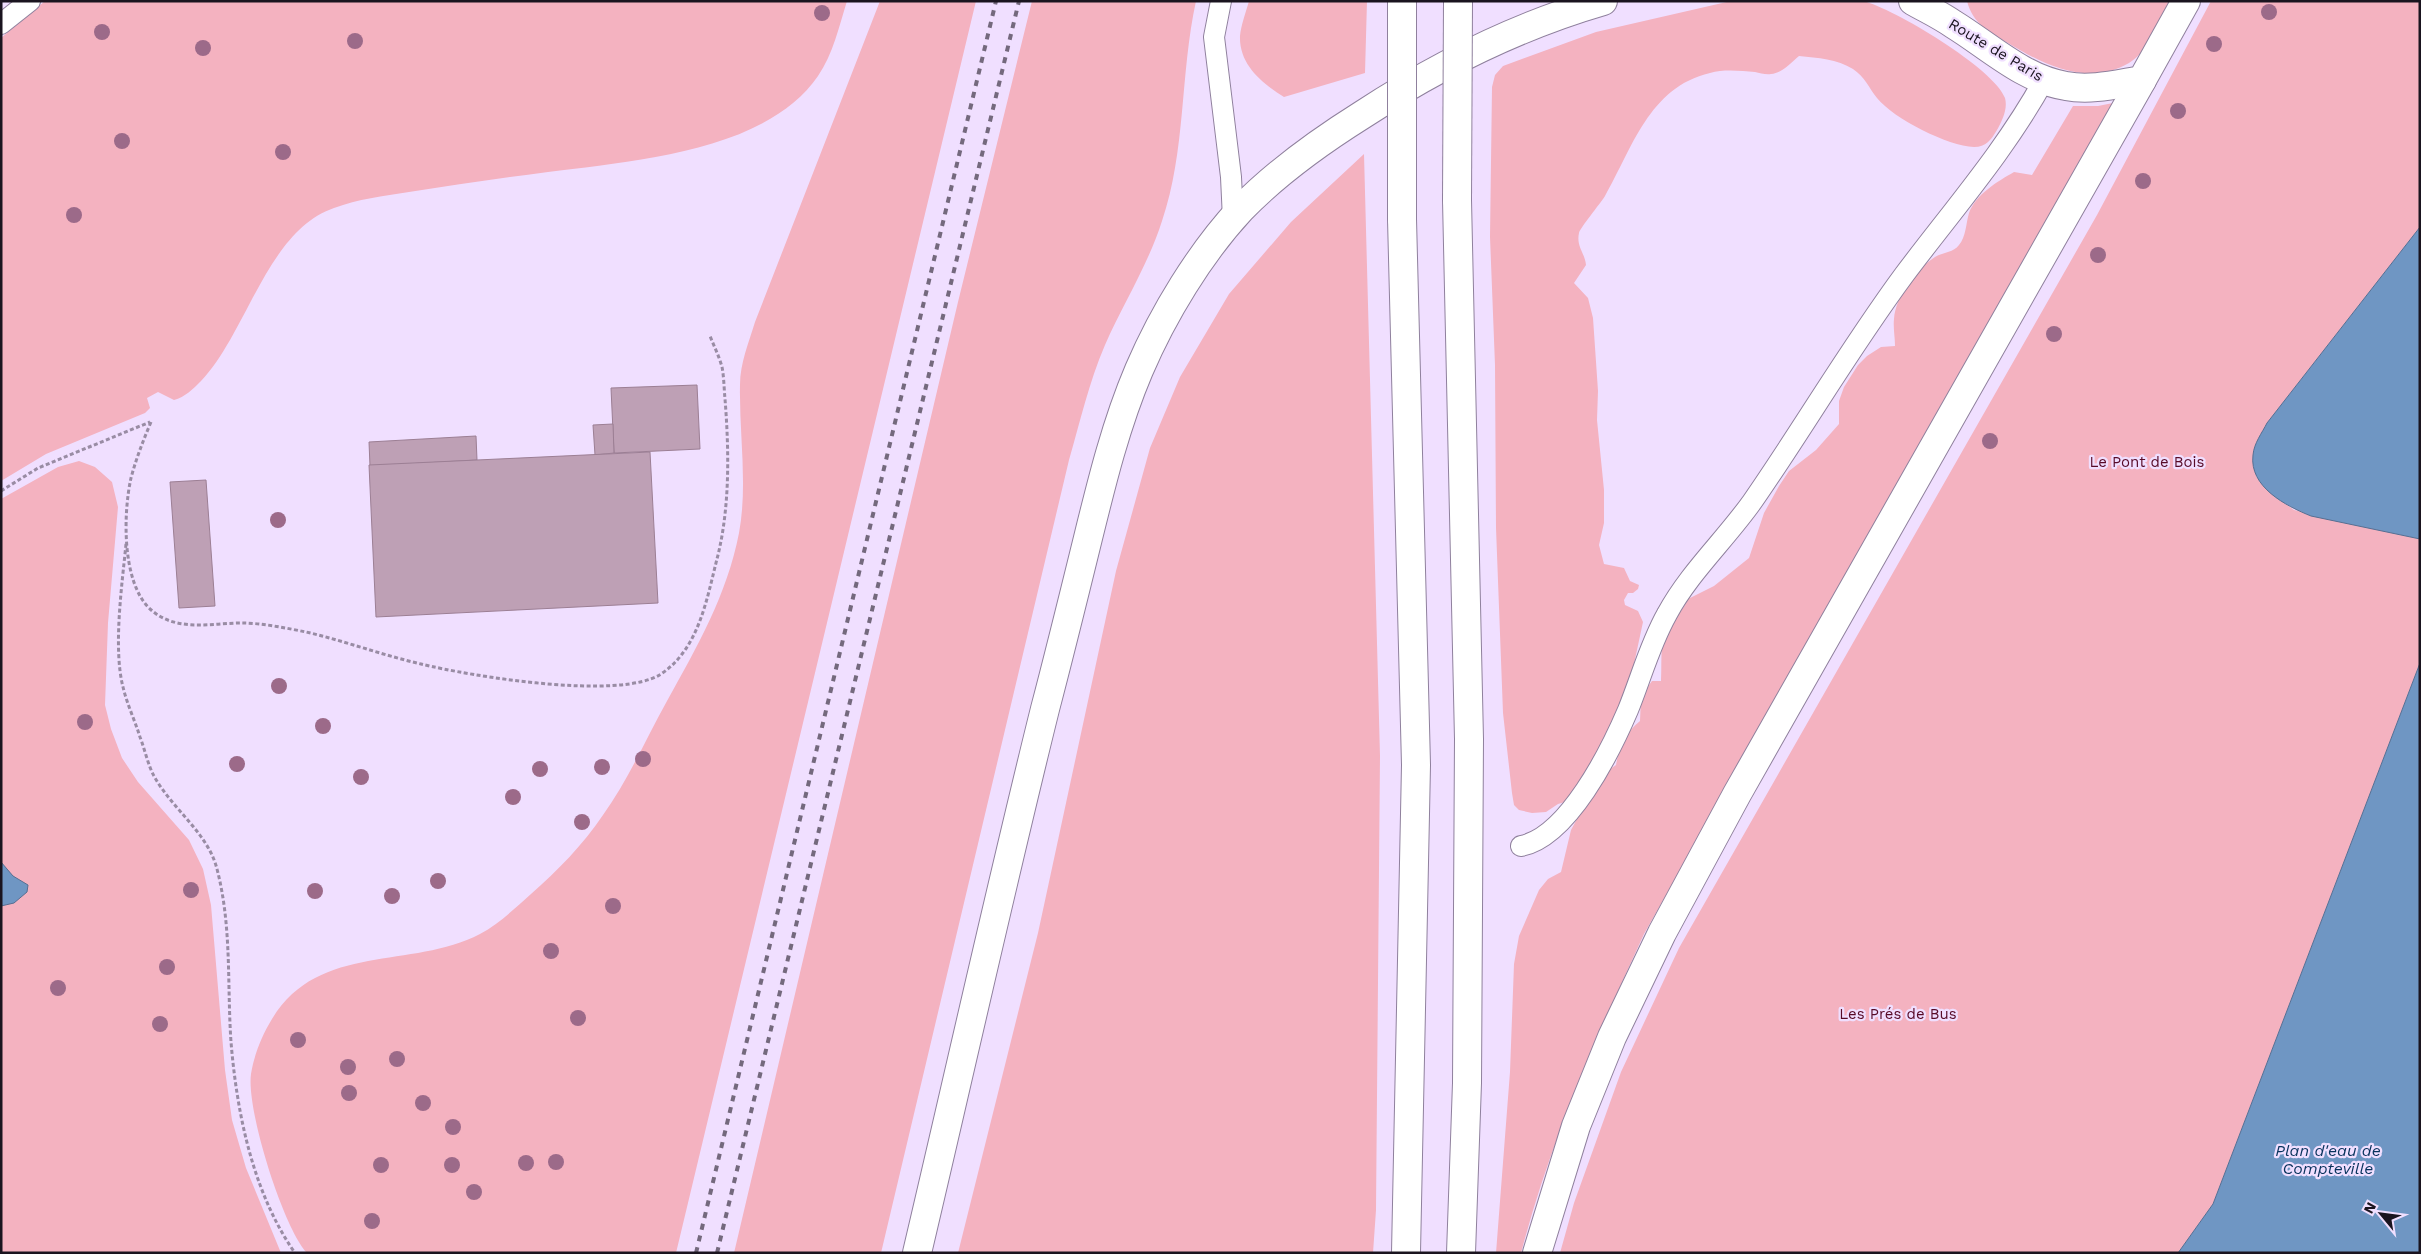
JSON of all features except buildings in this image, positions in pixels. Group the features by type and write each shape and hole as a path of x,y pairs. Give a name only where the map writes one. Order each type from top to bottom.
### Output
{"main road":[{"path":"1402,1 1402,219 1416,765 1406,1253"},
{"path":"1458,1 1457,200 1469,739 1467,1083 1461,1253"},
{"path":"917,1253 1036,745 1107,464 1126,402 1154,340 1195,269 1233,219 1266,185 1300,158 1339,130 1417,80 1504,37 1543,21 1603,1"},
{"name":"Route de Paris","path":"1913,1 1952,12 2014,65 2044,80 2067,86 2082,87 2102,87 2142,80"},
{"path":"1537,1253 1576,1126 1612,1037 1662,933 1742,785 2186,1"}],"lane":[{"path":"1,24 30,1"},
{"path":"1221,1 1214,37 1231,177 1233,219"},
{"path":"1521,846 1530,844 1550,833 1573,808 1603,759 1627,712 1650,650 1668,612 1750,504 1904,276 2012,134 2044,80"}],"path":[{"path":"127,532 128,563 136,592 148,607 161,618 176,623 195,626 244,623 306,632 423,665 483,676 606,688 635,684 660,674 682,654 701,622 725,525 728,431 722,367 710,336"},
{"path":"1,491 38,468 150,422 138,453 130,482 120,614 123,686 154,776 200,837 217,867 224,898 230,949 231,1041 239,1106 252,1161 269,1205 295,1253"}],"green space":[{"path":"45,1 847,1 832,49 818,76 795,101 766,122 732,137 657,157 371,198 334,208 311,220 291,238 275,260 217,361 192,390 174,400 158,392 147,398 150,408 145,413 46,454 1,481 1,38"},
{"path":"880,1 976,1 676,1253 307,1253 297,1239 277,1194 254,1113 251,1074 262,1038 272,1019 292,995 315,978 340,968 368,961 425,952 453,945 494,926 541,885 569,857 587,837 621,788 700,640 727,578 734,556 742,515 743,478 740,385 745,353 755,322"},
{"path":"1032,1 1196,1 1187,56 1179,140 1170,194 1150,253 1099,359 1069,460 881,1253 734,1253 958,302"},
{"path":"1249,1 1367,1 1365,73 1284,97 1253,72 1243,56 1240,36"},
{"path":"1731,1 1863,1 1877,6 1942,41 1983,72 1997,86 2005,98 2003,119 1993,137 1982,146 1974,147 1950,142 1922,130 1885,106 1853,69 1840,63 1799,56 1775,73 1721,71 1689,80 1657,106 1645,122 1605,196 1579,233 1578,238 1586,265 1574,283 1588,298 1593,318 1598,391 1597,420 1604,490 1604,523 1599,545 1604,564 1624,568 1630,581 1639,585 1638,589 1633,593 1628,593 1624,600 1625,605 1638,611 1643,622 1628,692 1578,788 1565,802 1546,812 1532,813 1519,810 1514,805 1512,793 1503,713 1496,528 1495,365 1490,237 1492,87 1495,75 1503,66 1596,32"},
{"path":"1967,1 2172,1 2154,35 2136,58 2114,70 2082,73 2036,59 1994,35 1973,16"},
{"path":"2211,1 2420,1 2420,227 2267,423 2256,476 2265,488 2294,510 2420,539 2420,663 2213,1204 2178,1253 1560,1253 1574,1203 1621,1072 1679,948 2097,215"},
{"path":"2113,103 1644,934 1575,1091 1546,1171 1521,1253 1496,1253 1510,1072 1514,964 1519,936 1539,890 1548,879 1561,872 1571,830 1600,776 1616,765 1624,740 1640,721 1641,696 1652,681 1661,681 1662,649 1665,632 1688,599 1714,586 1749,558 1764,513 1789,471 1816,450 1839,424 1839,401 1844,387 1858,365 1867,356 1881,347 1895,346 1894,319 1899,301 1908,284 1928,262 1938,255 1954,250 1959,245 1972,206 1982,194 2014,172 2032,175 2073,106 2098,106"},
{"path":"1364,154 1380,756 1376,1210 1373,1253 958,1253 1038,933 1116,571 1150,448 1180,377 1229,294 1291,222"},
{"path":"79,461 95,467 112,482 118,507 108,623 105,705 111,729 122,758 138,782 189,840 203,869 211,905 225,1070 232,1120 246,1168 281,1253 1,1253 1,499 58,467"}],"water":[{"path":"2420,227 2420,539 2311,516 2291,507 2271,494 2263,486 2253,466 2253,455 2257,442 2267,423"},
{"name":"Plan d'eau de Compteville","path":"2420,663 2420,1253 2178,1253 2213,1204"},
{"path":"1,862 13,876 28,885 27,892 14,903 1,906"}],"railway":[{"path":"696,1253 996,1"},
{"path":"717,1253 1019,1"}],"park label":[{"name":"Le Pont de Bois","path":"2147,462"},
{"name":"Les Prés de Bus","path":"1898,1014"}]}
